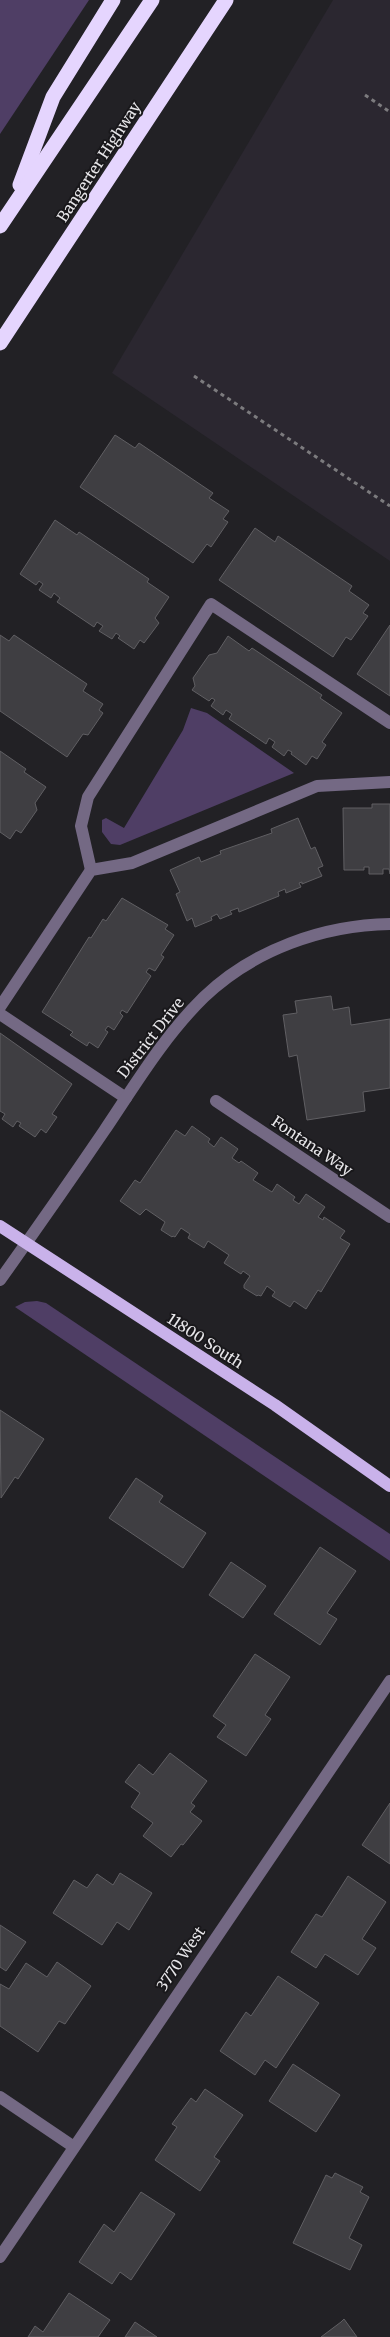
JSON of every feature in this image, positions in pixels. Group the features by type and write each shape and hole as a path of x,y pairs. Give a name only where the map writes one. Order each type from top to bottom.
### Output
{"highway":[{"path":"11,209 53,97 113,0"},
{"path":"0,226 152,0"},
{"name":"Bangerter Highway","path":"0,343 226,0"}],"main road":[{"name":"11800 South","path":"0,1226 266,1400 390,1486"}],"street":[{"path":"0,1007 91,870 81,826 88,797 211,604 390,723"},
{"path":"91,870 132,863 317,786 390,782"},
{"name":"District Drive","path":"0,1280 165,1042 204,997 251,962 306,937 360,925 390,924"},
{"path":"0,1014 126,1098"},
{"name":"Fontana Way","path":"216,1101 390,1217"},
{"name":"3770 West","path":"0,2257 390,1681"},
{"path":"0,2097 74,2147"}],"path":[{"path":"365,95 390,112"},
{"path":"194,376 390,506"}],"shaded area":[{"path":"0,0 89,0 0,134"},
{"path":"333,0 390,0 390,561 112,373"},
{"path":"191,708 207,713 294,773 120,845 111,844 102,832 102,820 106,818 124,828 183,730"},
{"path":"37,1301 46,1303 390,1534 390,1561 15,1307 25,1302"}],"building":[{"path":"115,435 135,448 139,443 213,493 209,498 229,511 223,519 228,522 211,547 207,544 193,563 80,487"},
{"path":"55,520 77,535 79,532 149,579 147,582 169,597 155,618 159,623 144,643 140,640 134,649 118,638 120,636 116,633 112,639 99,631 103,626 97,622 94,627 57,602 60,598 54,593 51,598 39,590 43,584 39,581 36,585 20,574"},
{"path":"255,528 275,542 278,536 352,586 349,591 369,605 363,613 368,616 351,640 346,637 333,657 219,580"},
{"path":"390,625 390,696 357,674"},
{"path":"0,635 9,641 14,635 87,684 83,691 103,704 99,710 103,713 88,735 83,734 67,757 0,711"},
{"path":"228,636 249,651 252,648 322,695 320,698 342,713 322,742 326,745 317,759 312,756 306,765 288,750 284,756 272,747 275,742 269,738 266,744 229,719 232,714 226,710 223,715 211,706 215,700 212,698 209,701 192,690 195,686 193,678 209,655 217,653"},
{"path":"0,751 26,769 24,772 46,787 35,803 37,810 21,833 16,830 10,839 0,832"},
{"path":"372,804 390,804 390,874 389,869 383,869 383,874 369,874 369,867 364,867 364,870 344,870 343,808 372,808"},
{"path":"298,818 311,849 315,847 323,866 318,868 322,876 302,884 302,882 299,883 301,887 286,893 285,889 278,892 279,896 239,912 238,908 230,911 232,914 220,919 217,914 211,917 212,920 195,927 192,918 187,921 176,894 180,892 170,870 199,857 201,862 221,854 220,851 272,833 271,829"},
{"path":"122,898 168,925 165,929 174,935 161,955 164,957 155,971 149,968 146,972 151,976 127,1013 122,1010 120,1013 123,1016 114,1030 108,1026 105,1030 108,1032 98,1048 89,1042 87,1046 70,1035 73,1032 42,1012 89,937 91,938 103,919 106,921"},
{"path":"331,996 333,1010 349,1007 351,1025 390,1019 390,1088 363,1092 365,1111 307,1120 297,1055 289,1057 283,1015 297,1013 295,1001"},
{"path":"0,1033 72,1084 52,1114 57,1117 46,1133 41,1129 35,1137 19,1126 21,1123 17,1121 13,1127 2,1119 5,1114 0,1111"},
{"path":"192,1126 210,1139 208,1142 214,1147 221,1137 238,1149 232,1158 239,1163 241,1161 258,1173 253,1180 272,1192 277,1184 295,1197 293,1200 299,1204 306,1194 325,1207 318,1217 323,1220 324,1217 345,1231 340,1238 350,1244 321,1292 318,1290 306,1309 294,1301 290,1307 272,1296 275,1292 267,1286 261,1296 257,1296 244,1288 250,1276 243,1271 241,1274 224,1263 229,1255 208,1241 204,1248 188,1238 190,1234 181,1228 175,1237 172,1237 161,1230 165,1222 146,1209 140,1215 120,1201 135,1180 140,1183 176,1130 185,1136"},
{"path":"0,1410 44,1439 18,1479 15,1477 1,1498"},
{"path":"136,1478 163,1496 159,1502 206,1533 183,1568 109,1518"},
{"path":"320,1547 356,1571 327,1613 337,1619 320,1645 274,1614"},
{"path":"231,1562 266,1586 243,1618 209,1595"},
{"path":"255,1654 290,1677 265,1715 271,1719 246,1756 217,1737 226,1725 213,1716"},
{"path":"170,1753 207,1781 191,1803 195,1806 190,1812 202,1821 171,1857 143,1836 153,1823 131,1807 140,1793 125,1782 139,1764 153,1775"},
{"path":"390,1803 390,1864 362,1845"},
{"path":"120,1873 152,1893 129,1930 117,1922 102,1945 53,1913 74,1880 87,1888 97,1874 113,1885"},
{"path":"348,1876 386,1902 362,1939 376,1948 358,1975 325,1954 316,1968 291,1952 316,1914 322,1917"},
{"path":"0,1925 26,1942 6,1971 0,1967"},
{"path":"57,1962 91,1986 65,2024 59,2021 38,2052 0,2026 0,1984 9,1989 26,1963 47,1977"},
{"path":"278,1976 319,2003 276,2068 265,2060 255,2075 220,2051 246,2012 251,2016"},
{"path":"293,2064 340,2095 316,2132 269,2101"},
{"path":"205,2089 243,2115 214,2157 220,2161 200,2191 155,2160 177,2127 172,2124 191,2098 196,2102"},
{"path":"335,2173 363,2187 360,2192 369,2197 349,2238 362,2245 350,2270 293,2243 326,2175 332,2178"},
{"path":"141,2192 175,2214 131,2280 120,2272 112,2284 79,2262 104,2224 114,2232"},
{"path":"69,2293 110,2320 98,2337 28,2337 35,2326 43,2332"},
{"path":"344,2319 357,2337 321,2337 341,2322"},
{"path":"135,2322 157,2337 125,2337"}]}
